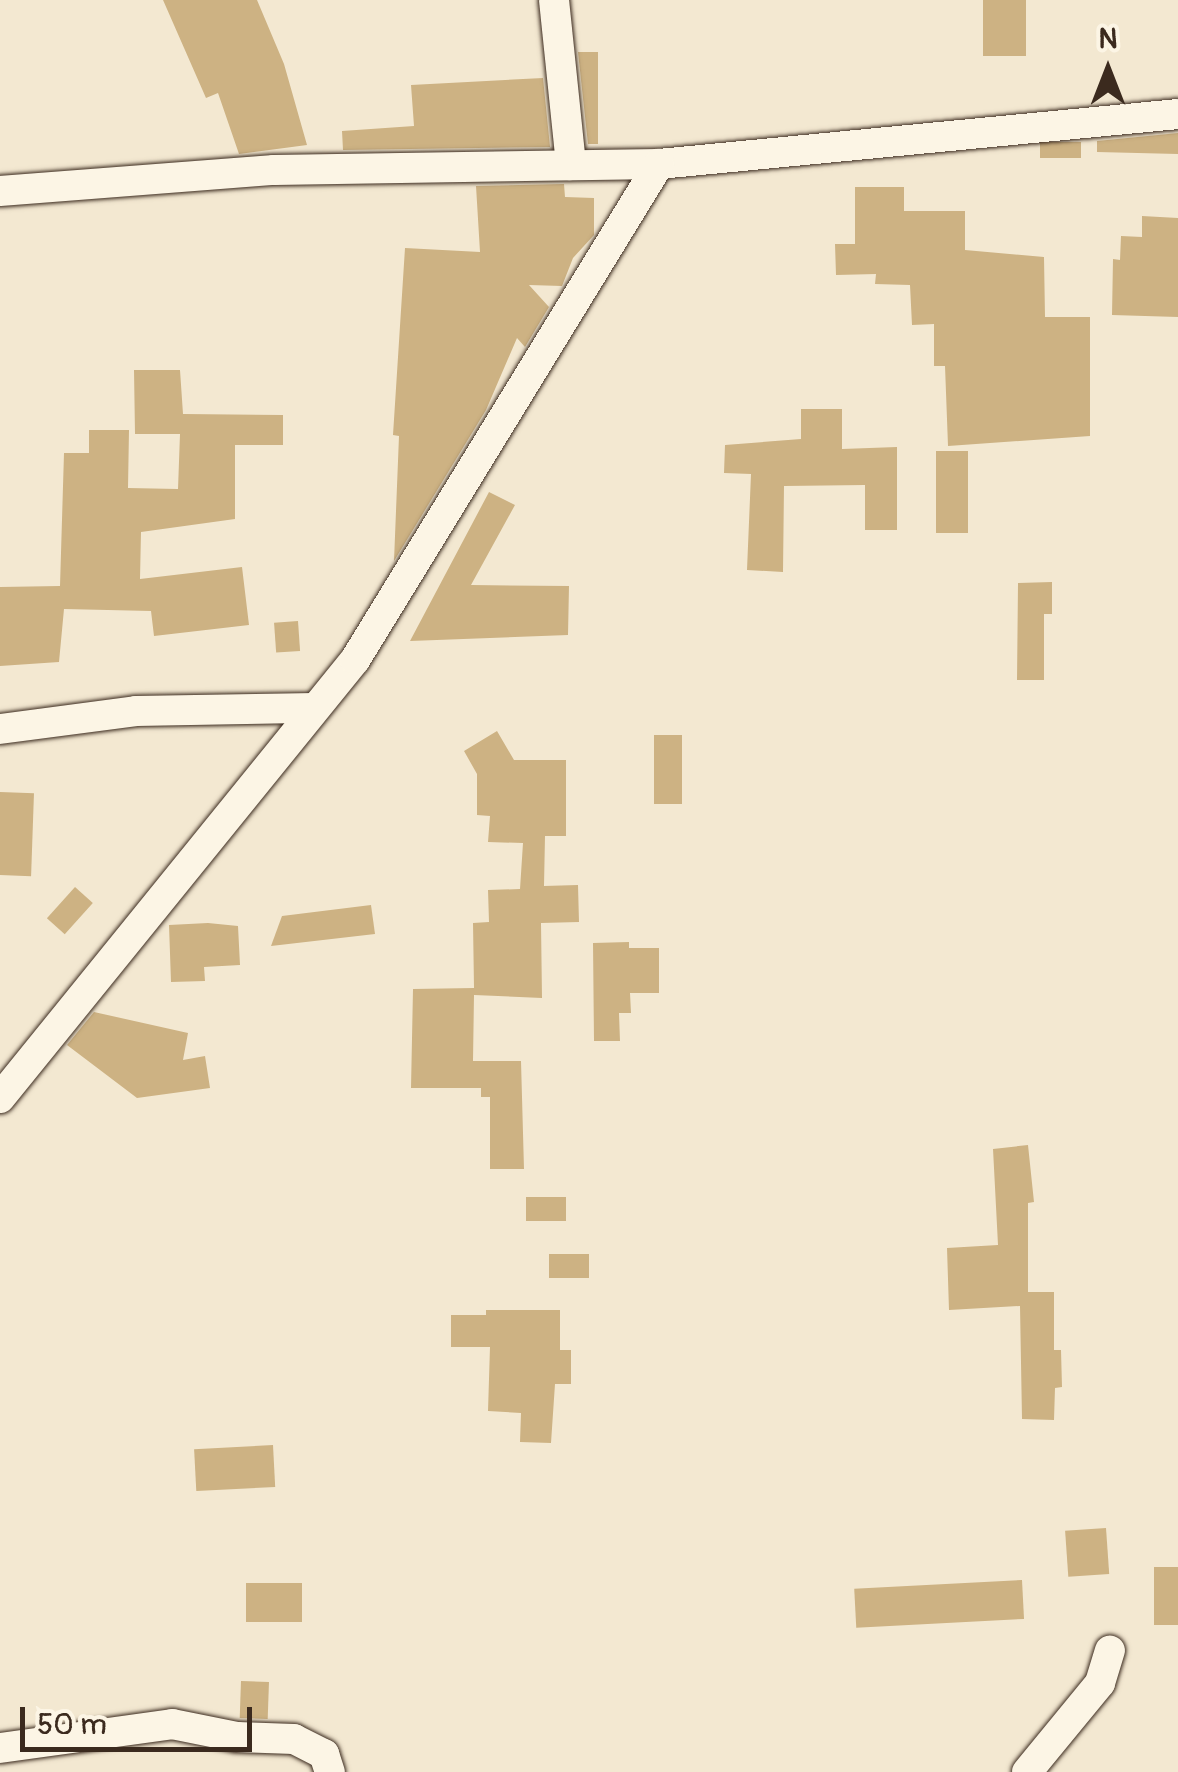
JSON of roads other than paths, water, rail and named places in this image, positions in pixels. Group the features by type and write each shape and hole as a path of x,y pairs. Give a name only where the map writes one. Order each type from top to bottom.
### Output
{"street":[{"path":"554,0 570,165"},
{"path":"0,191 274,170 658,164 1178,114"},
{"path":"0,1098 355,660 658,164"},
{"path":"0,730 136,712 316,708"},
{"path":"1027,1772 1100,1683 1110,1650"},
{"path":"0,1748 172,1724 237,1738 294,1739 324,1754 330,1772"}]}
